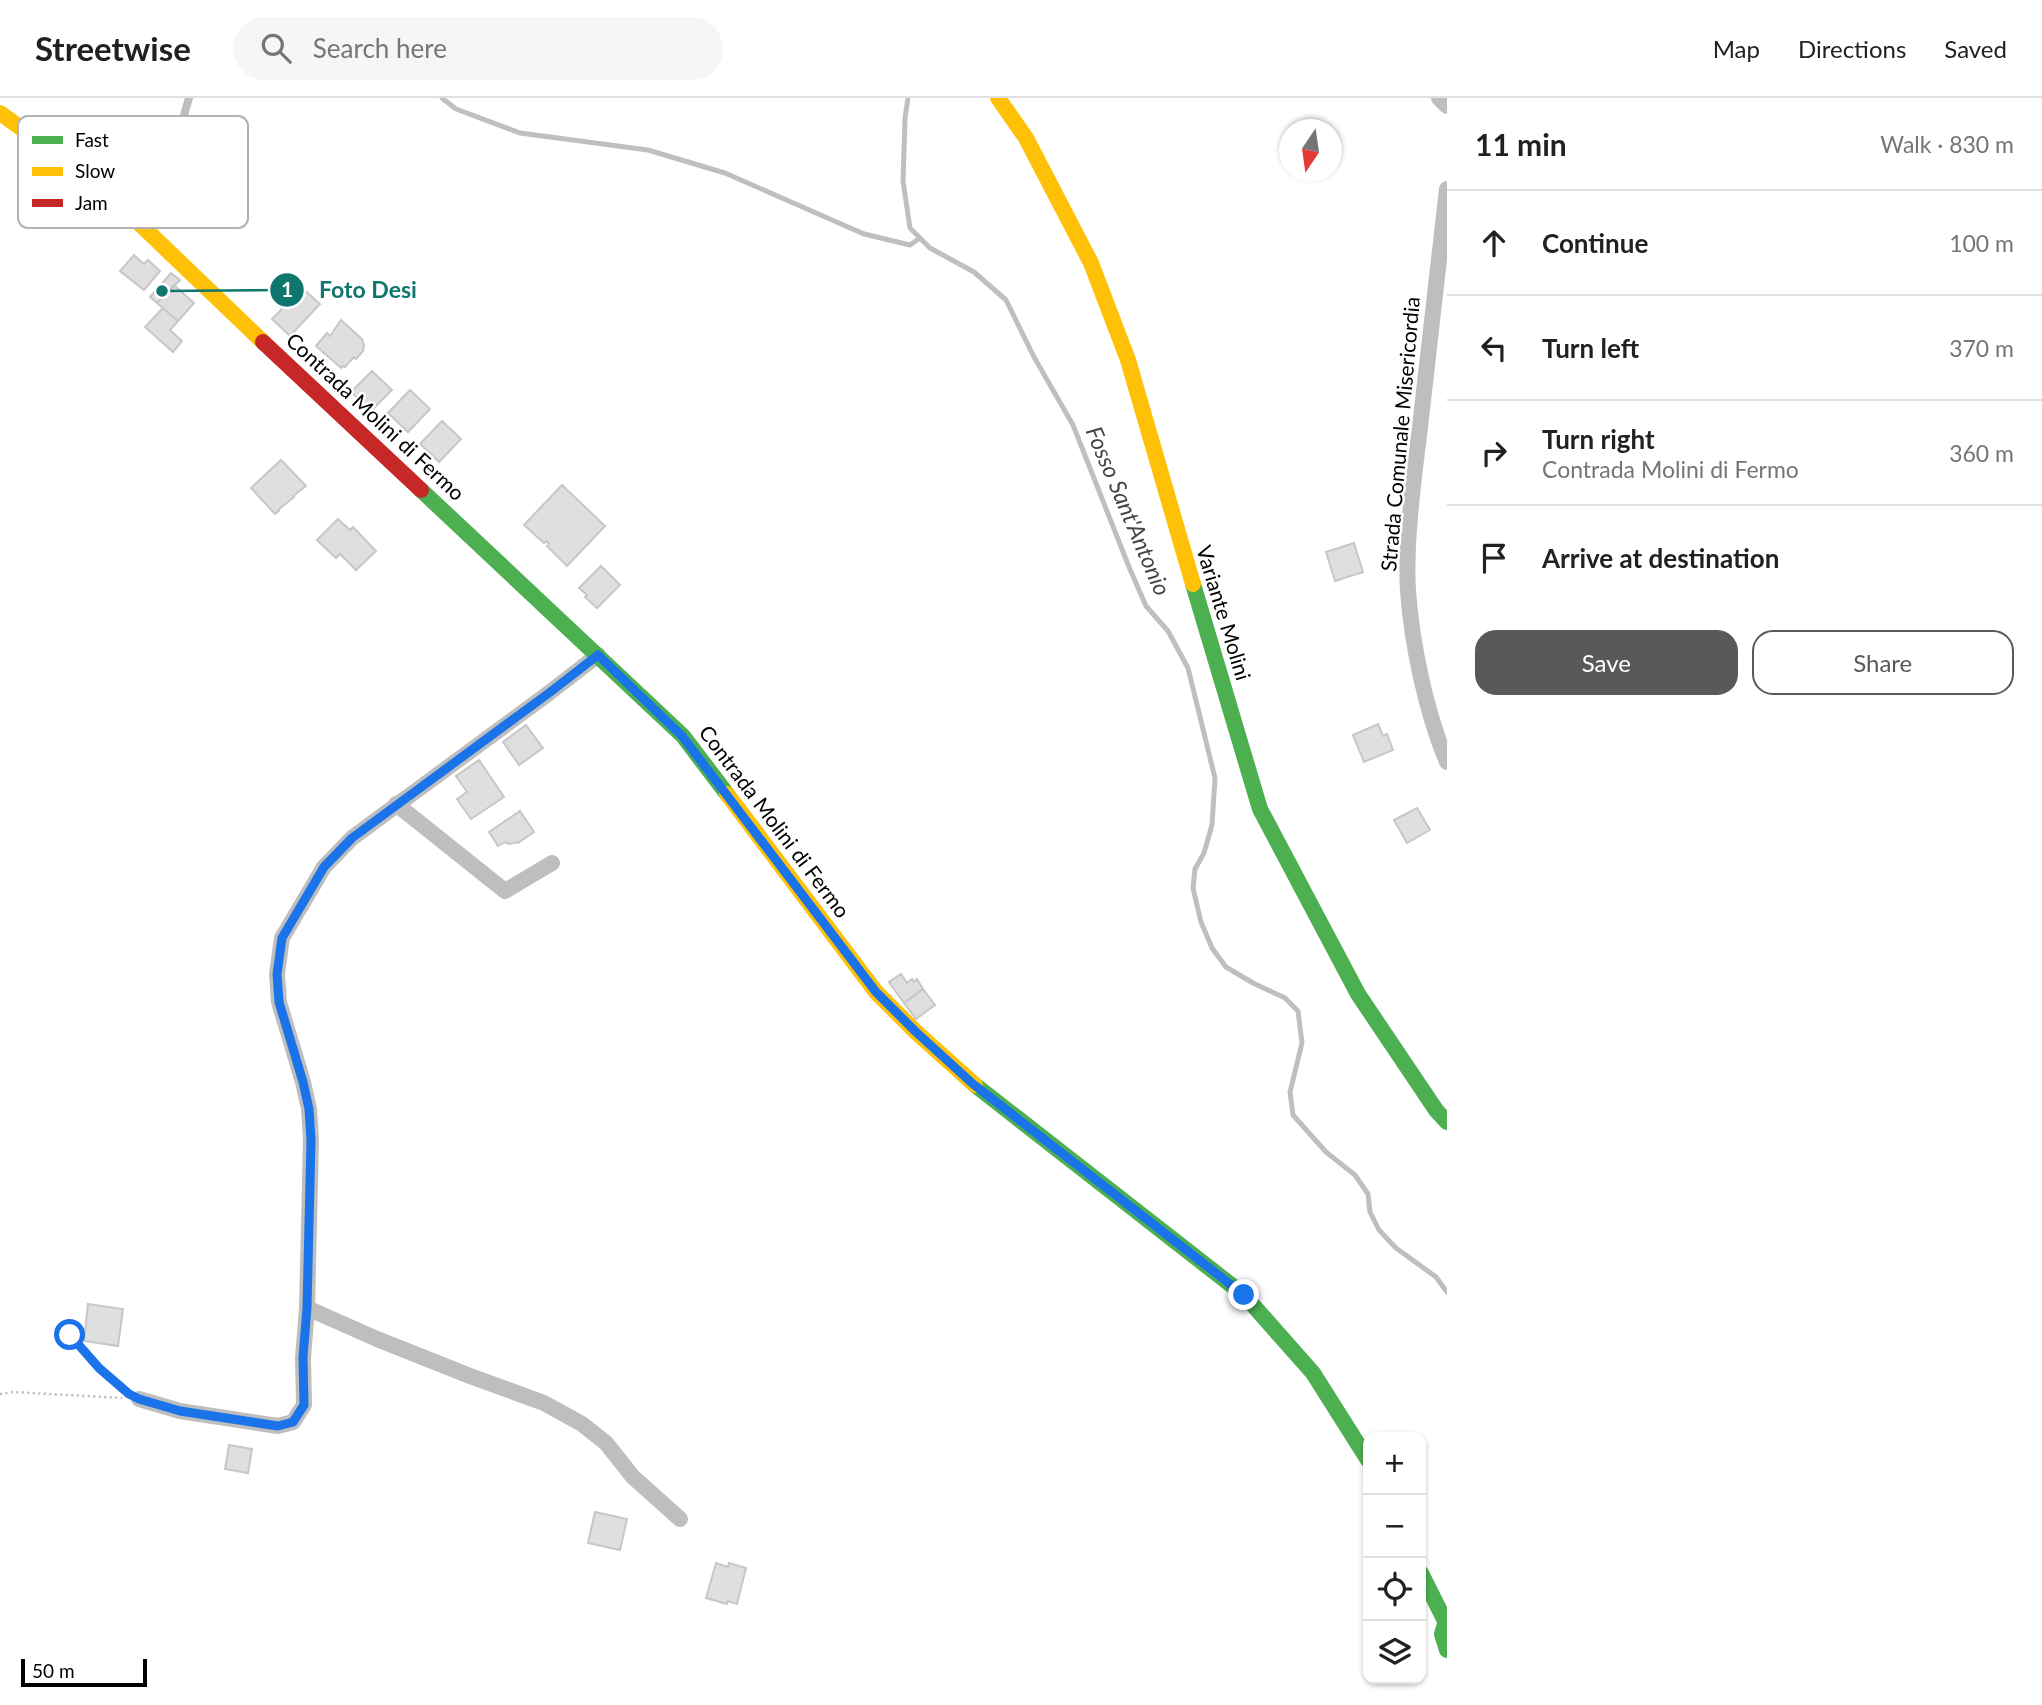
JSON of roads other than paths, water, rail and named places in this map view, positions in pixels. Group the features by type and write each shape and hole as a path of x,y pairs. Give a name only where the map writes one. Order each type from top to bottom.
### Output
{"main road":[{"name":"Variante Molini","path":"998,98 1026,138 1091,263 1128,360 1260,809 1358,994 1436,1111 1447,1122"},
{"name":"Contrada Molini di Fermo","path":"0,113 18,126"},
{"name":"Contrada Molini di Fermo","path":"144,228 682,736 876,992 916,1032 973,1084 1244,1295 1313,1373 1363,1452"},
{"path":"1426,1571 1447,1593"},
{"path":"1426,1582 1446,1620 1441,1636 1447,1650"}],"street":[{"path":"1439,98 1447,106"},
{"name":"Strada Comunale Misericordia","path":"1447,189 1417,452 1408,591 1425,693 1447,762"},
{"path":"139,1399 180,1411 278,1426 293,1422 304,1405 303,1357 307,1308 311,1140 309,1109 303,1082 279,1002 277,974 282,938 324,867 352,838 598,655"},
{"path":"396,804 505,891 552,863"},
{"path":"307,1308 423,1357 544,1403 582,1424 606,1443 633,1476 680,1518"}],"lane":[{"path":"184,116 189,98"}],"waterway":[{"path":"442,98 456,109 520,133 648,150 725,173 864,234 910,245 920,238"},
{"name":"Fosso Sant'Antonio","path":"908,98 903,181 910,228 930,248 974,272 1006,300 1034,357 1073,425 1146,606 1168,631 1188,668 1215,778 1212,825 1204,853 1195,869 1193,888 1201,922 1212,948 1226,967 1285,998 1298,1011 1302,1043 1290,1092 1293,1115 1326,1152 1355,1175 1368,1194 1370,1212 1379,1230 1396,1248 1436,1277 1447,1292"}],"place":[{"name":"Foto Desi","path":"162,291"}]}
